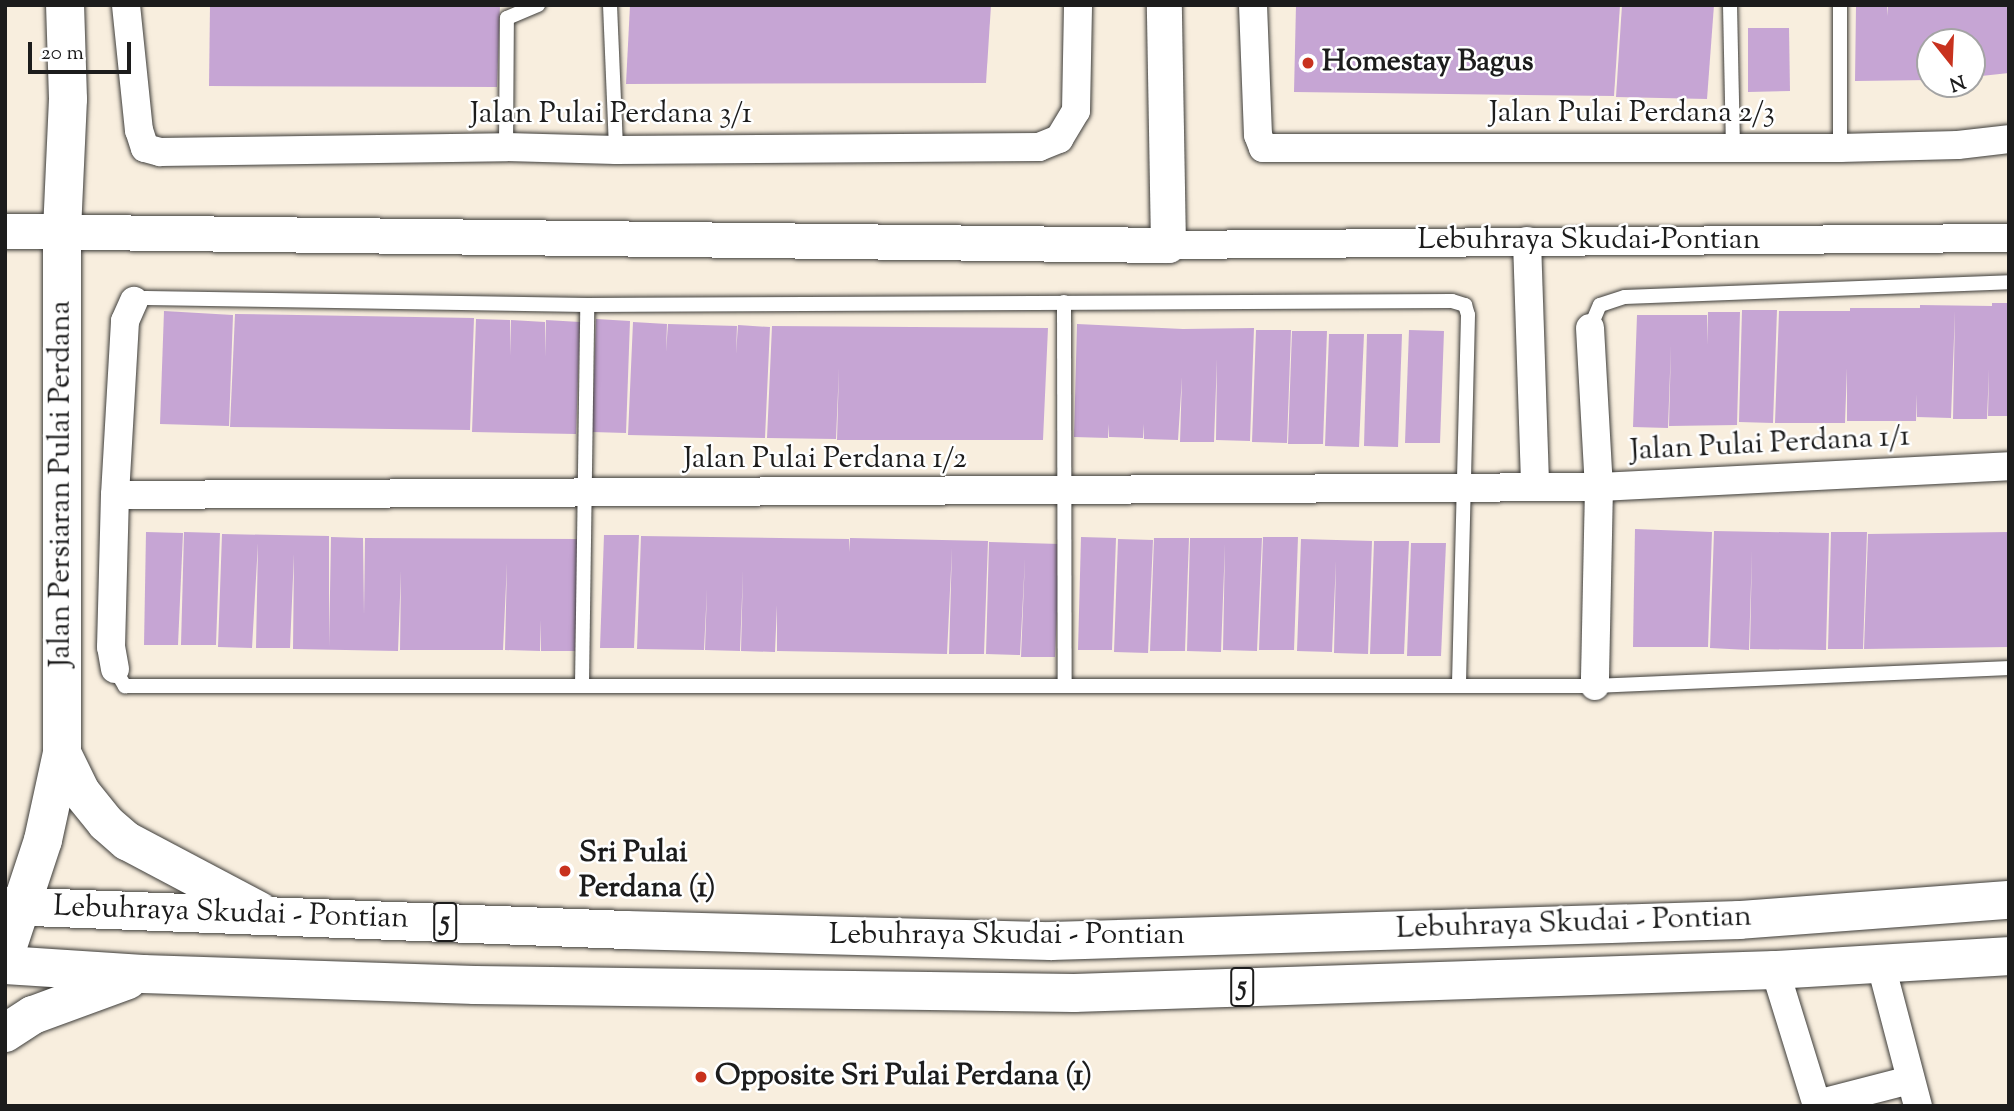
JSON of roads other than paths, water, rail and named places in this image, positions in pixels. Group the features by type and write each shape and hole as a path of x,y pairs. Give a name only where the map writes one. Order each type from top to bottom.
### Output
{"main road":[{"name":"Jalan Persiaran Pulai Perdana","path":"5,955 13,906 43,840 62,752 62,231 68,99 65,5"},
{"path":"62,752 81,792 106,823 127,841 265,914"},
{"name":"Lebuhraya Skudai - Pontian","path":"13,906 626,930 1051,941 1740,920 2009,900"},
{"name":"Lebuhraya Skudai - Pontian","path":"5,965 143,974 475,985 1074,993 1775,970 2009,956"},
{"path":"5,1033 14,1025 44,1010 143,974"}],"street":[{"name":"Jalan Pulai Perdana 3/1","path":"126,5 139,130 145,148 160,152 506,147 616,150 1038,147 1059,139 1076,110 1078,5"},
{"path":"5,231 1168,246 1164,5"},
{"name":"Jalan Pulai Perdana 2/3","path":"1253,5 1258,142 1263,148 1840,148 1958,145 2009,139"},
{"name":"Lebuhraya Skudai-Pontian","path":"1168,246 2009,237"},
{"path":"1527,241 1535,487"},
{"path":"115,668 111,647 115,495 125,321 134,301"},
{"path":"1590,328 1599,487 1595,686"},
{"name":"Jalan Pulai Perdana 1/1","path":"1535,487 1599,487 2009,466"},
{"name":"Jalan Pulai Perdana 1/2","path":"115,495 586,495 1535,487"},
{"path":"1775,970 1817,1105 1914,1093 1881,965"}],"lane":[{"path":"506,147 507,18 538,5"},
{"path":"1730,5 1733,147"},
{"path":"1840,5 1840,148"},
{"path":"608,6 616,150"},
{"path":"1590,328 1600,305 1625,297 2009,282"},
{"path":"134,301 146,298 587,306 1452,301 1465,305 1468,315 1459,686"},
{"path":"1064,302 1065,684"},
{"path":"582,685 587,306"},
{"path":"115,668 125,686 1595,686 2009,668"}],"place":[{"name":"Homestay Bagus","path":"1308,63"},
{"name":"Sri Pulai Perdana (1)","path":"565,871"},
{"name":"Opposite Sri Pulai Perdana (1)","path":"701,1077"}]}
